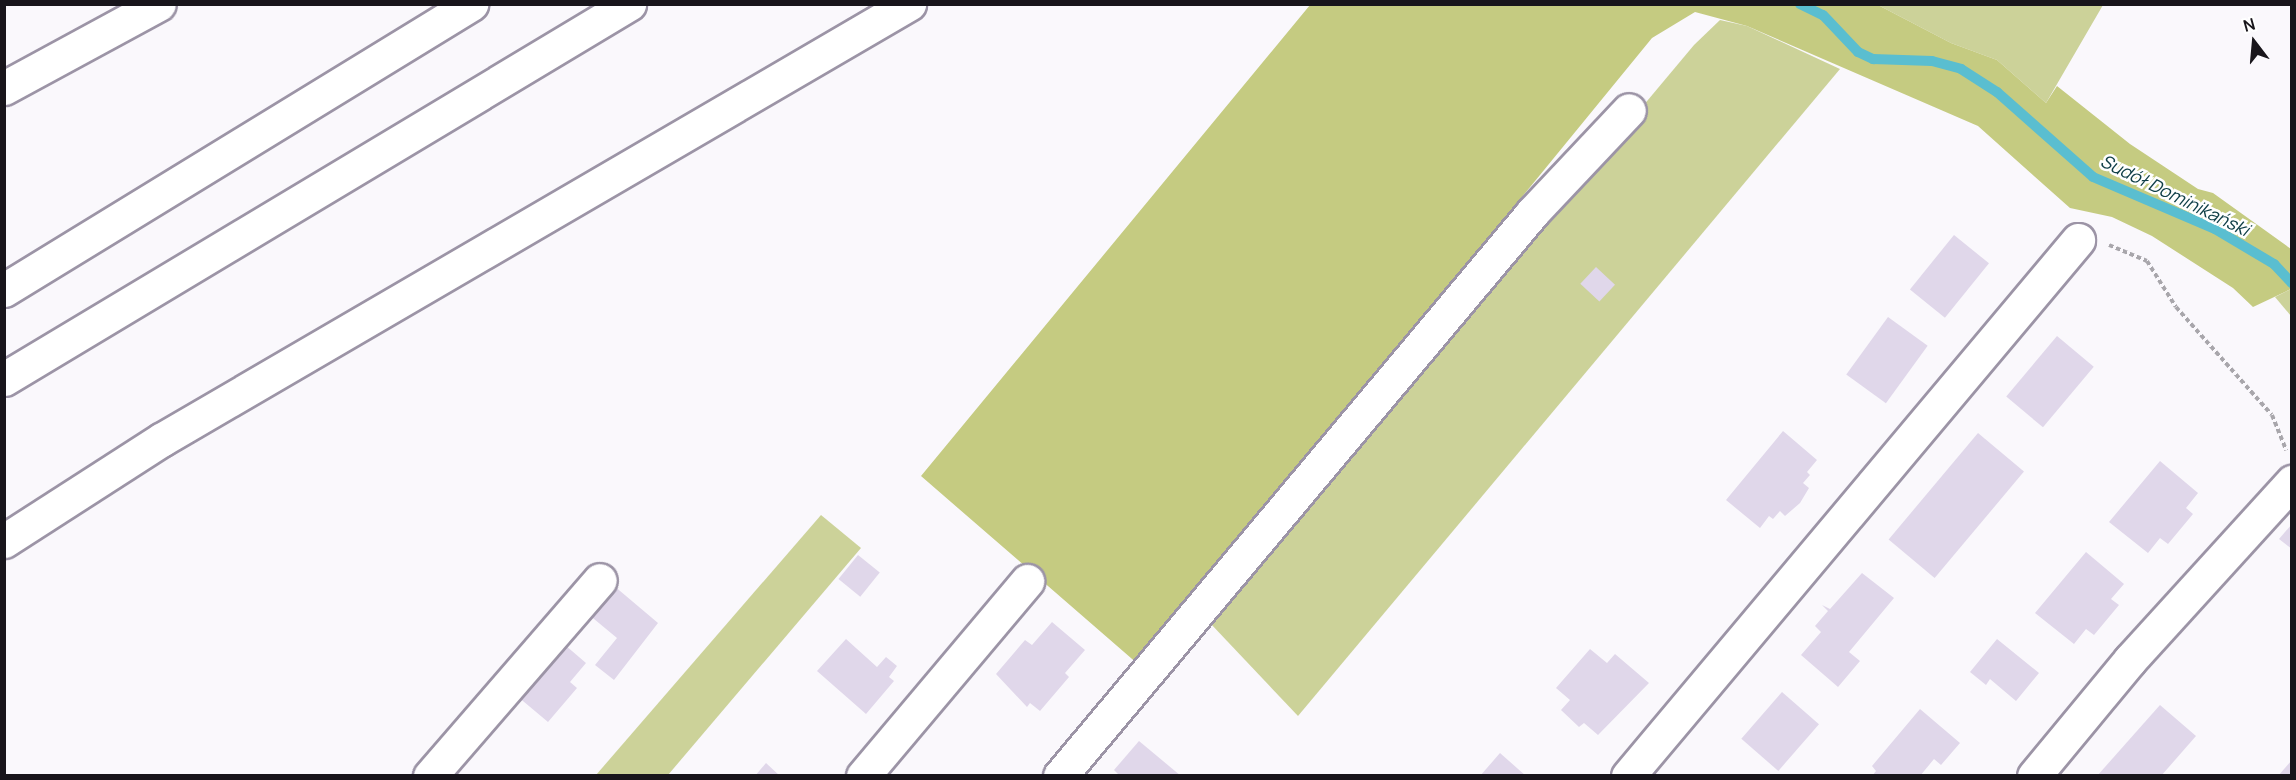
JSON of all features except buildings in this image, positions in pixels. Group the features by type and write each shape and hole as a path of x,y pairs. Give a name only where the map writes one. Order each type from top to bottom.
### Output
{"main road":[{"path":"4,88 159,4"},
{"path":"4,290 471,4"},
{"path":"4,379 629,4"},
{"path":"4,542 161,440 909,4"},
{"path":"1060,776 1532,213 1629,110"},
{"path":"1628,776 2078,240"},
{"path":"2034,776 2290,468"},
{"path":"430,776 600,580"},
{"path":"863,776 1027,581"}],"path":[{"path":"2078,240 2112,245 2147,261 2176,307 2272,415 2290,468"}],"green space":[{"path":"1310,5 1878,5 1951,43 1997,60 2046,103 2057,86 2130,144 2198,189 2213,193 2291,249 2291,289 2253,307 2233,288 2152,236 2112,217 2070,208 1978,126 1747,26 1695,12 1652,38 1139,665 921,476"},
{"path":"1878,5 2103,5 2046,103 1997,60 1951,43"},
{"path":"1720,20 1747,26 1840,69 1298,716 1210,623 1694,45"},
{"path":"2291,289 2291,316 2275,297"},
{"path":"821,515 861,548 668,775 596,775"}],"waterway":[{"name":"Sudół Dominikański","path":"1800,4 1823,15 1858,52 1873,59 1932,61 1961,69 1997,92 2093,177 2215,229 2274,264 2292,283"}]}
